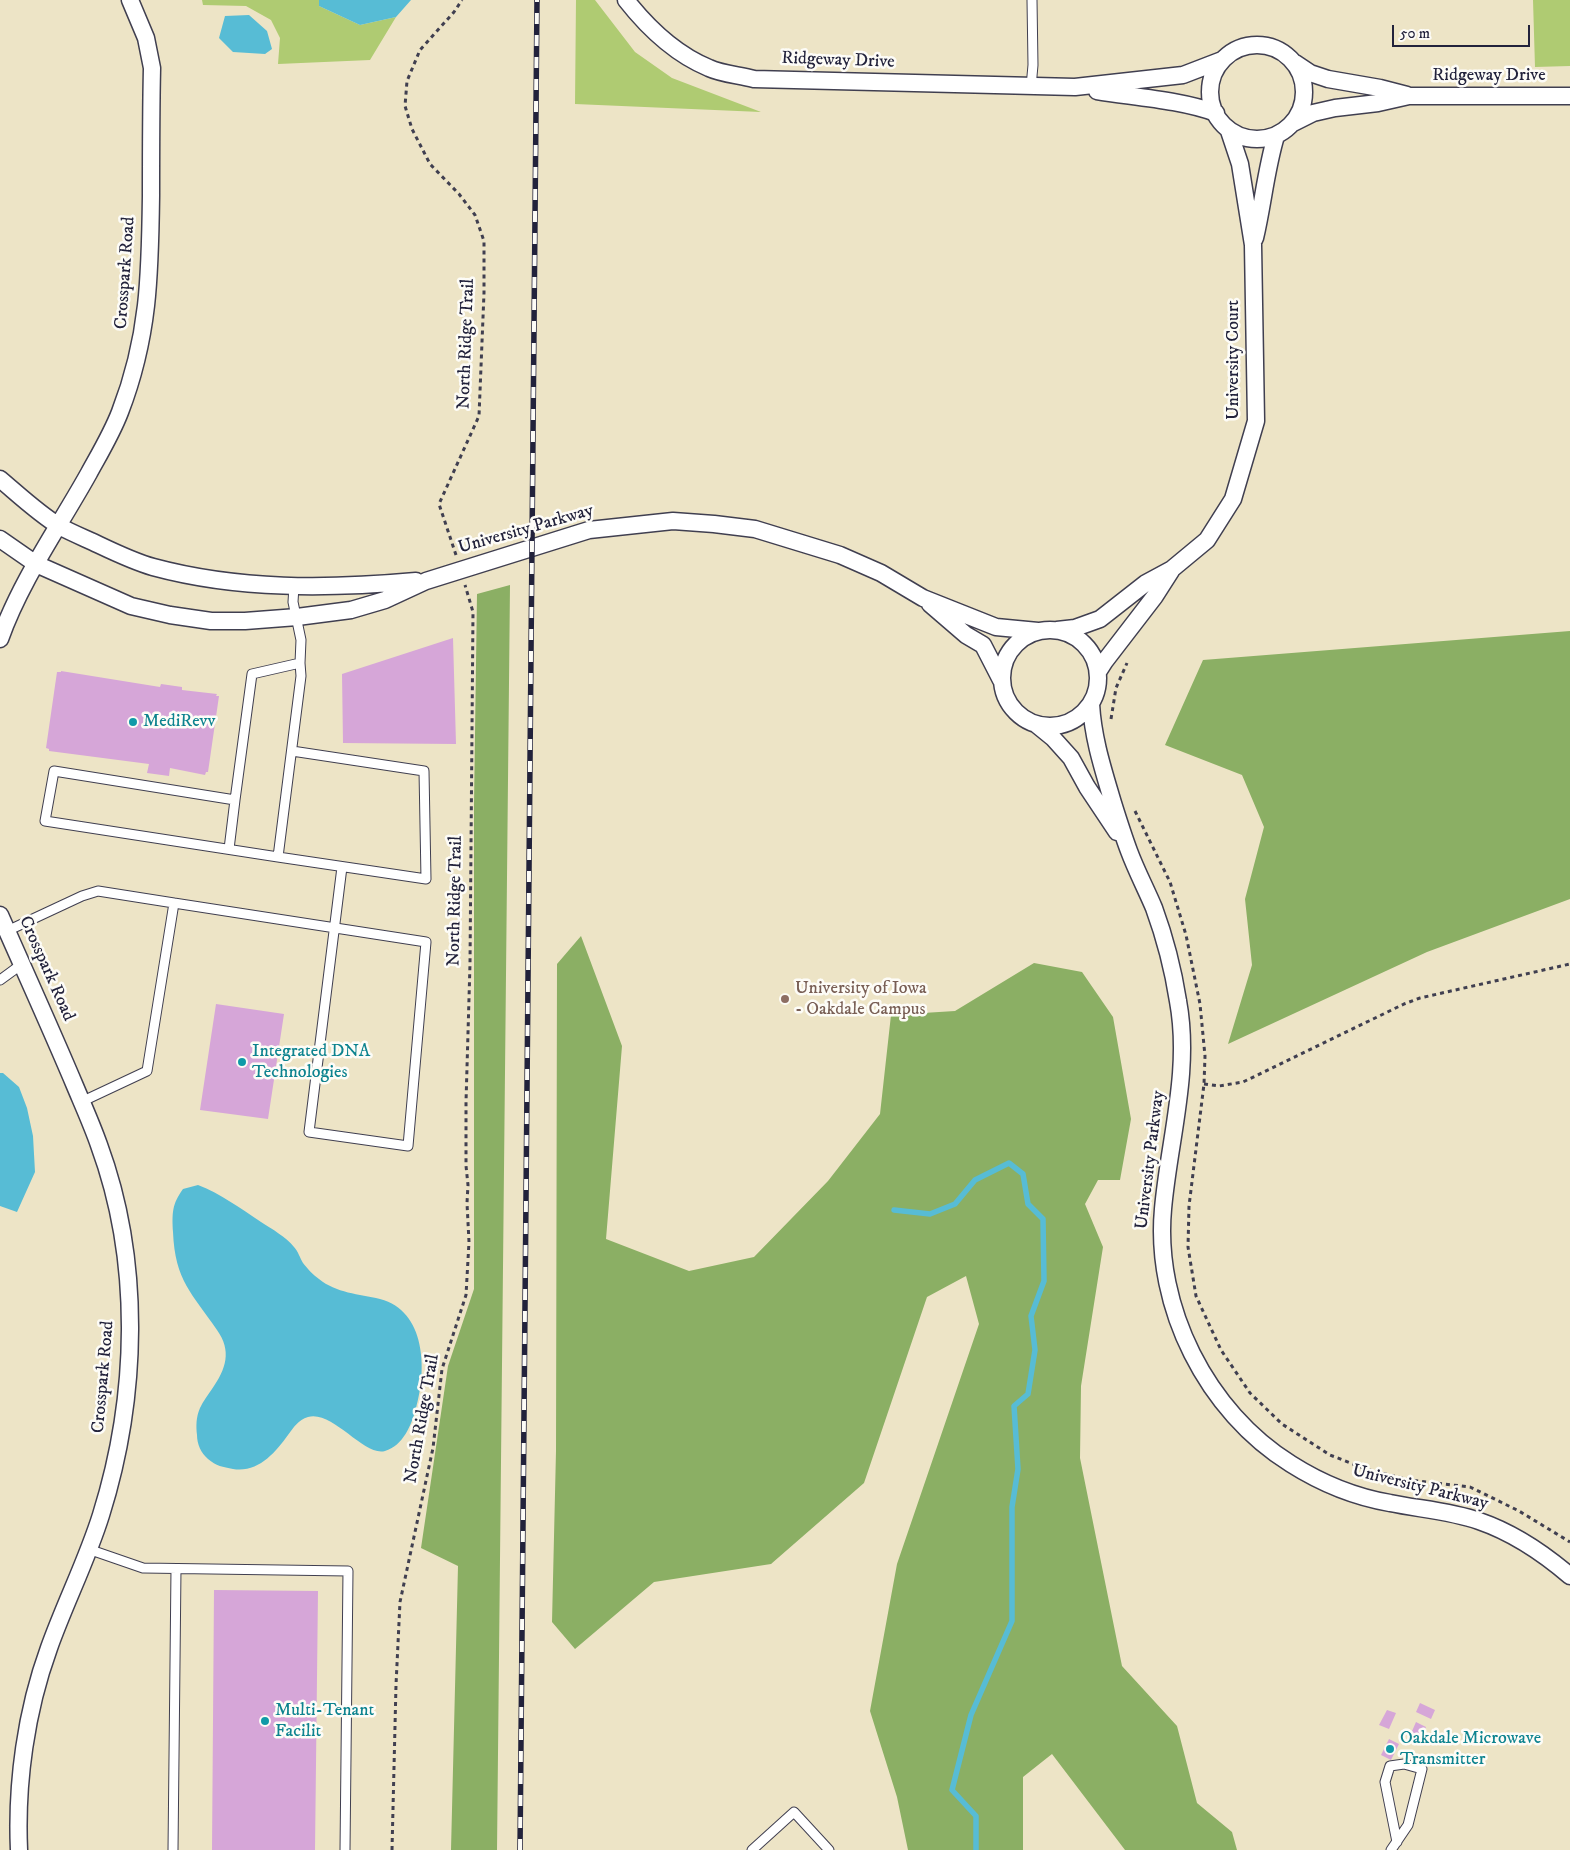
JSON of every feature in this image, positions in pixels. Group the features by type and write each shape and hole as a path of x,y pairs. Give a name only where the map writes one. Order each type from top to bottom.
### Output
{"street":[{"name":"Crosspark Road","path":"0,639 7,620 36,564 104,448 120,413 137,364 144,330 150,254 152,68 146,38 130,0"},
{"name":"Ridgeway Drive","path":"626,0 643,21 677,51 710,68 754,79 1075,87 1183,75 1222,60"},
{"path":"1250,46 1265,46 1280,50 1293,62 1300,72 1304,86 1304,101 1299,115 1293,123 1276,136 1260,140 1244,138 1229,131 1218,119 1211,104 1210,88 1214,72 1222,60 1236,50 1250,46"},
{"name":"Ridgeway Drive","path":"1293,62 1310,73 1328,79 1380,88 1409,96"},
{"name":"Ridgeway Drive","path":"1075,87 1193,106 1216,114"},
{"name":"Ridgeway Drive","path":"1293,123 1313,114 1335,108 1378,103 1409,96 1570,96"},
{"name":"University Court","path":"1057,630 1075,628 1100,620 1146,583 1172,569 1207,540 1233,499 1256,421 1253,245 1240,164 1229,131"},
{"name":"University Court","path":"1253,245 1276,136"},
{"name":"University Parkway","path":"0,479 59,526 111,551 151,566 243,583 294,586 370,586 426,581"},
{"name":"University Parkway","path":"0,538 36,564 131,606 170,615 211,621 245,621 298,617 350,610 385,600 426,581 589,530 673,522 714,524 755,528 840,555 881,573 923,598 996,627 1038,631"},
{"name":"University Court","path":"1098,672 1105,660 1121,642 1155,596 1172,569"},
{"name":"University Parkway","path":"923,598 966,635 983,645 1001,680"},
{"path":"1057,630 1072,635 1085,644 1094,658 1098,672 1097,689 1091,704 1080,716 1066,724 1050,727 1036,725 1020,717 1008,705 1002,690 1001,673 1005,658 1014,645 1026,635 1038,631 1057,630"},
{"name":"University Parkway","path":"1091,704 1096,746 1128,850 1154,909 1169,957 1179,1004 1182,1039 1180,1095 1162,1211 1162,1249 1168,1288 1195,1360 1218,1398 1252,1434 1290,1464 1339,1489 1387,1503 1477,1520 1517,1536 1548,1556 1570,1576"},
{"name":"University Parkway","path":"1036,725 1053,738 1071,758 1087,787 1128,850"},
{"name":"Crosspark Road","path":"0,915 100,1146 116,1204 126,1258 130,1327 124,1415 115,1467 100,1518 49,1647 38,1683 26,1736 20,1791 19,1850"}],"lane":[{"path":"1030,87 1033,65 1032,0"},
{"path":"278,857 301,676 301,640 298,617 293,602 294,586"},
{"path":"229,849 252,674 300,663"},
{"path":"235,800 54,771 45,821 426,879 424,771 292,751"},
{"path":"7,931 82,896 98,891 334,928 426,942 408,1146 309,1132 334,928 342,867"},
{"path":"81,1102 147,1071 174,903"},
{"path":"0,980 22,964"},
{"path":"88,1549 143,1568 348,1570 345,1850"},
{"path":"173,1850 176,1569"},
{"path":"1404,1764 1422,1769 1408,1825 1394,1846 1385,1782 1390,1766 1404,1764"},
{"path":"752,1850 794,1812 829,1850"}],"path":[{"name":"North Ridge Trail","path":"392,1850 400,1602 433,1448 442,1369 466,1295 469,1242 466,1102 470,964 473,612 439,504 479,416 484,241 475,215 459,194 430,164 412,129 405,106 406,81 420,50 454,12 462,0"},
{"path":"1111,723 1116,688 1134,651 1121,642"},
{"path":"1131,802 1170,882 1186,935 1200,1004 1205,1056 1204,1084 1189,1206 1188,1247 1196,1296 1221,1350 1250,1393 1282,1424 1330,1455 1366,1469 1408,1480 1470,1487 1519,1510 1570,1542"},
{"path":"1204,1084 1219,1086 1243,1082 1420,998 1570,964"}],"green space":[{"path":"202,0 319,0 319,6 360,25 396,17 370,60 278,64 280,38 271,20 246,6 203,5"},
{"path":"576,0 595,0 635,52 672,78 761,112 575,104"},
{"path":"1533,0 1570,0 1570,66 1535,67"},
{"path":"510,585 497,1850 451,1850 458,1566 421,1548 448,1366 474,1289 474,805 477,594"},
{"path":"1570,631 1570,899 1427,952 1228,1044 1252,965 1245,899 1264,827 1242,775 1165,745 1203,660"},
{"path":"581,936 622,1046 606,1239 689,1271 754,1257 828,1181 880,1114 891,1015 955,1011 1034,963 1082,972 1113,1017 1131,1119 1120,1180 1098,1180 1085,1204 1103,1247 1081,1386 1080,1458 1122,1666 1177,1726 1197,1803 1232,1832 1237,1850 1125,1850 1052,1754 1023,1777 1023,1850 908,1850 897,1797 870,1711 897,1564 979,1324 966,1276 927,1297 864,1483 771,1564 654,1582 575,1649 552,1622 556,1451 557,964"}],"water":[{"path":"319,0 411,0 396,17 360,25 319,6"},
{"path":"249,15 267,31 272,49 265,54 233,52 219,38 225,16"},
{"path":"0,1073 3,1073 19,1087 27,1108 33,1136 35,1172 17,1212 0,1206"},
{"path":"198,1185 230,1202 291,1243 308,1269 326,1284 348,1292 380,1299 395,1306 407,1316 415,1329 419,1344 422,1360 421,1377 412,1421 406,1434 397,1444 385,1451 377,1451 358,1441 328,1420 308,1417 296,1424 271,1455 258,1465 250,1468 233,1469 223,1467 217,1465 203,1454 197,1438 196,1425 198,1415 200,1408 217,1382 224,1367 225,1345 217,1330 186,1286 181,1275 174,1249 173,1225 173,1209 179,1194 183,1189"}],"building":[{"path":"453,638 456,744 343,743 342,674"},
{"name":"MediRevv","path":"61,671 160,687 161,684 182,687 182,690 217,694 216,696 219,696 208,772 205,775 170,768 169,776 147,773 149,764 49,751 46,748 57,672"},
{"name":"Integrated DNA Technologies","path":"216,1004 284,1014 268,1119 200,1110"},
{"name":"Multi-Tenant Facilit","path":"214,1590 318,1591 315,1850 212,1850"},
{"name":"Oakdale Microwave Transmitter","path":"1420,1703 1435,1710 1431,1719 1416,1712"},
{"name":"Oakdale Microwave Transmitter","path":"1387,1710 1396,1713 1389,1729 1379,1725"},
{"name":"Oakdale Microwave Transmitter","path":"1416,1722 1426,1727 1418,1743 1409,1738"},
{"name":"Oakdale Microwave Transmitter","path":"1389,1739 1399,1744 1391,1760 1381,1755"}],"waterway":[{"path":"894,1210 930,1214 955,1204 975,1180 1009,1163 1023,1174 1028,1204 1043,1219 1044,1281 1031,1316 1035,1350 1028,1394 1014,1406 1018,1469 1012,1507 1012,1621 971,1715 952,1790 976,1816 976,1850"}],"railway":[{"path":"520,1850 537,0"}],"place":[{"name":"MediRevv","path":"133,722"},
{"name":"University of Iowa - Oakdale Campus","path":"785,999"},
{"name":"Integrated DNA Technologies","path":"242,1062"},
{"name":"Multi-Tenant Facilit","path":"265,1721"},
{"name":"Oakdale Microwave Transmitter","path":"1390,1749"}]}
